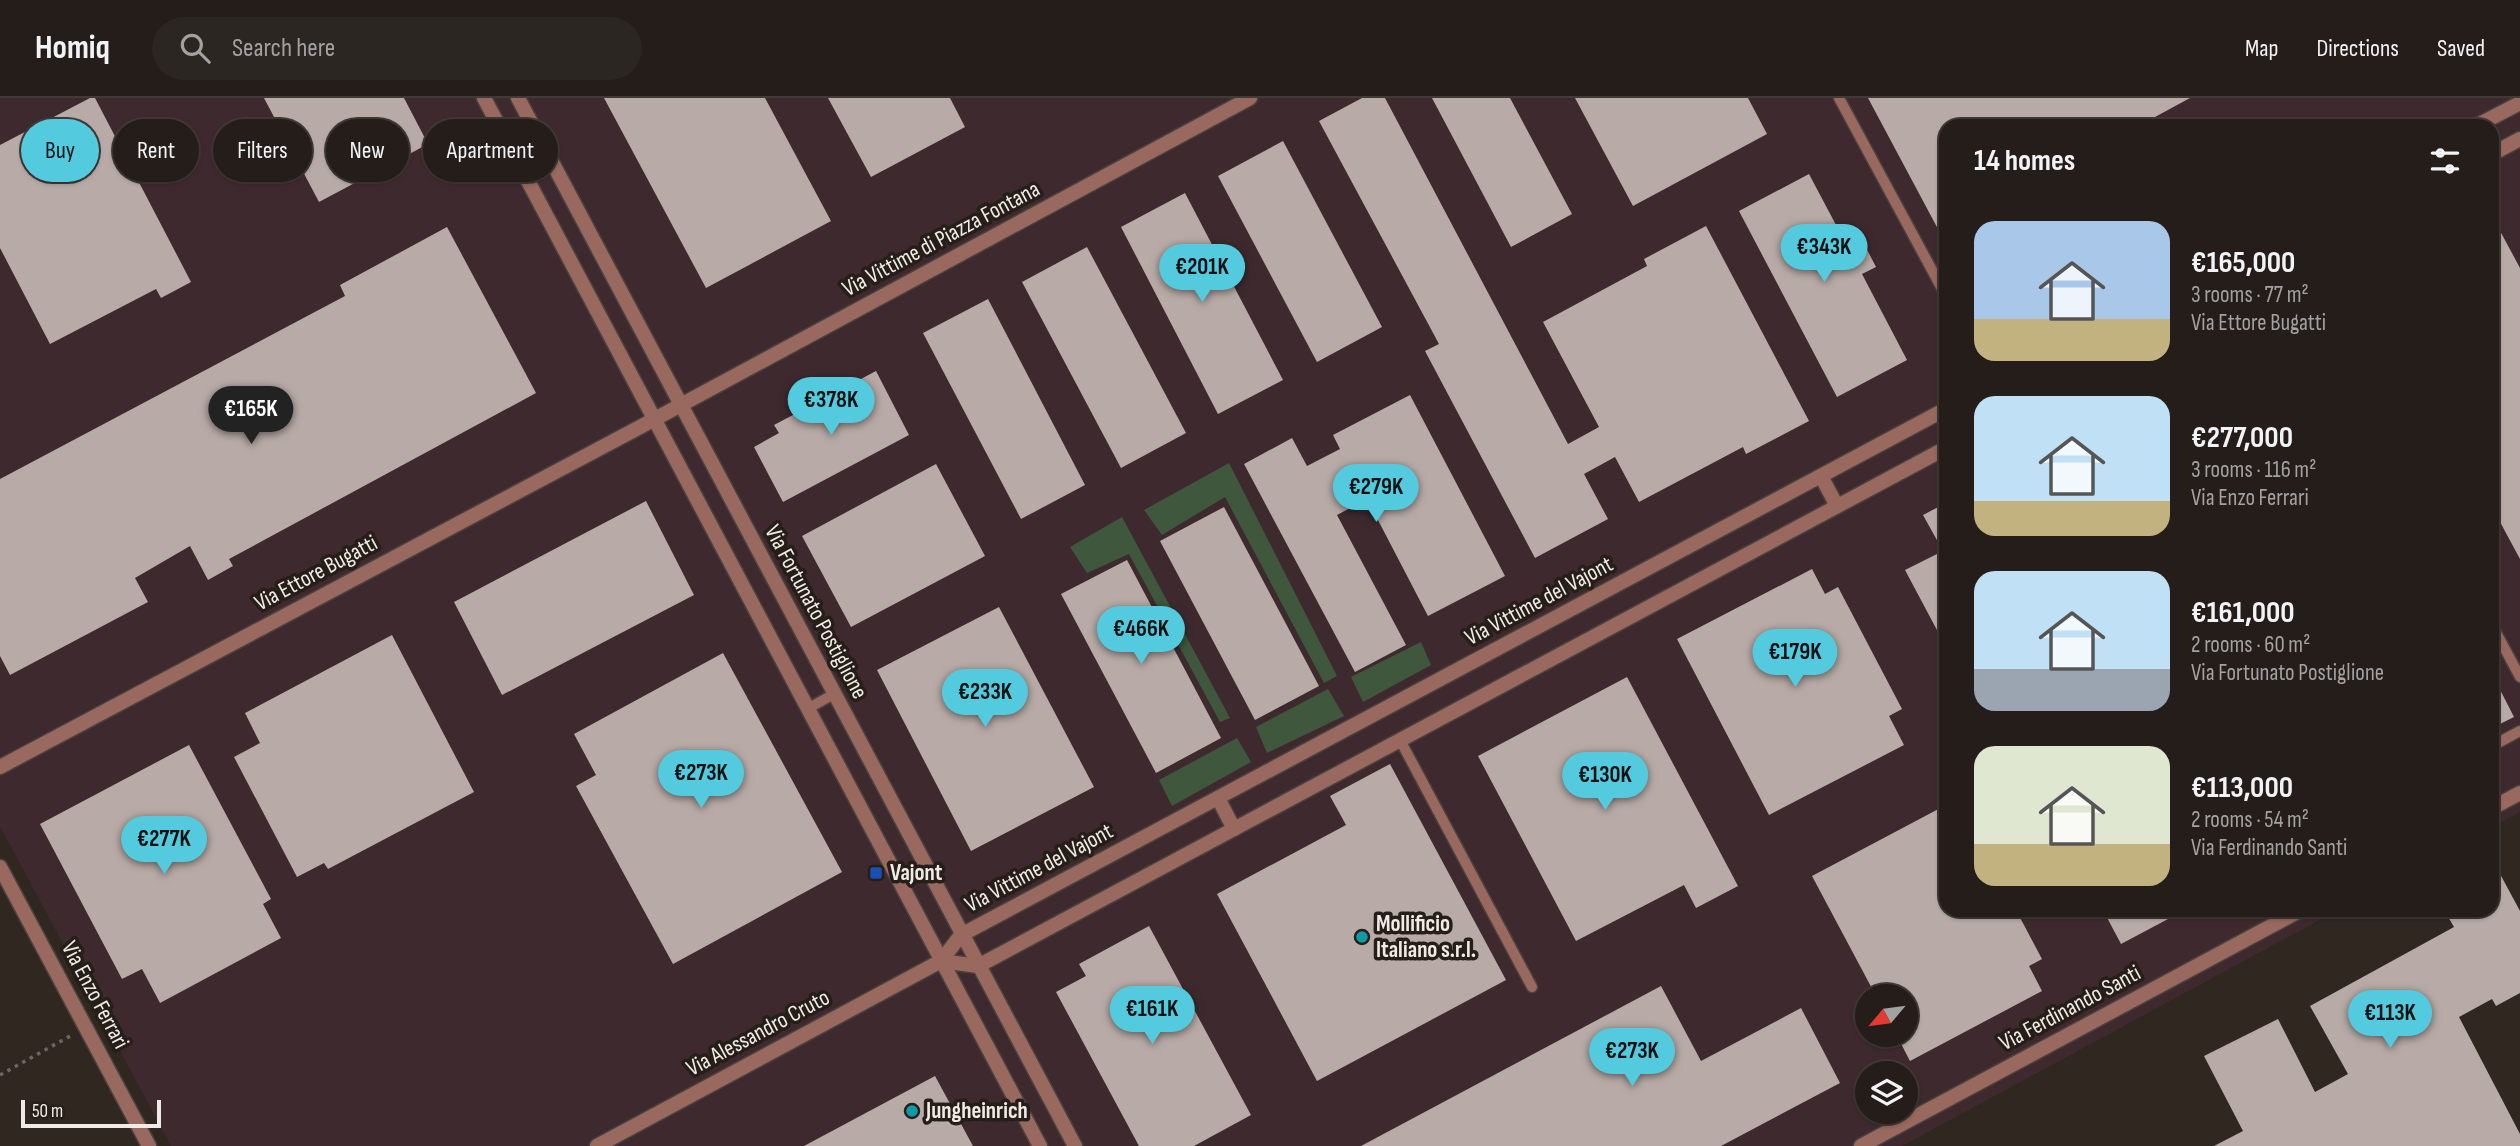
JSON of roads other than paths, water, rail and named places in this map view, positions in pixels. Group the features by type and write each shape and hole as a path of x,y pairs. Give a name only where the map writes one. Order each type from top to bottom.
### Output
{"street":[{"path":"484,98 1040,1146"},
{"name":"Via Fortunato Postiglione","path":"518,98 1075,1146"},
{"name":"Via Vittime di Piazza Fontana","path":"653,419 1250,98"},
{"path":"2489,119 2520,103"},
{"path":"2499,150 2520,139"},
{"name":"Via Vittime del Vajont","path":"941,961 961,935 1939,413"},
{"name":"Via Ettore Bugatti","path":"0,767 653,419"},
{"path":"941,961 978,966 1939,452"},
{"path":"1821,476 1837,506"},
{"path":"2499,804 2520,793"},
{"path":"1218,798 1234,829"},
{"name":"Via Enzo Ferrari","path":"0,867 149,1146"},
{"name":"Via Ferdinando Santi","path":"1861,1146 2288,917"},
{"name":"Via Alessandro Cruto","path":"597,1146 941,961"}],"lane":[{"path":"1839,98 1939,283"},
{"path":"2499,638 2520,677"},
{"path":"807,709 834,694"},
{"path":"2499,742 2520,731"},
{"path":"1400,740 1532,987"}],"place":[{"name":"Vajont","path":"876,873"},
{"name":"Mollificio Italiano s.r.l.","path":"1362,937"},
{"name":"Jungheinrich","path":"912,1111"}]}
